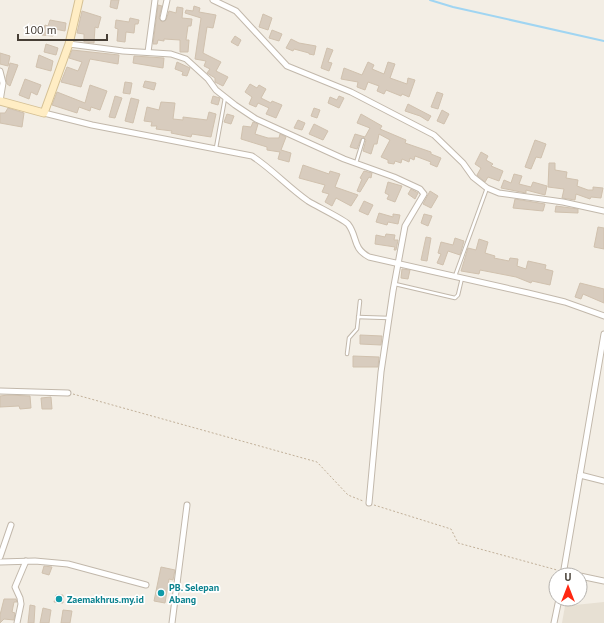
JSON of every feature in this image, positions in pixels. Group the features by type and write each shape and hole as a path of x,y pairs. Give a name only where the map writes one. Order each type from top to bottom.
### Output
{"main road":[{"path":"0,101 44,113 70,44 79,0"}],"street":[{"path":"148,52 155,0"},
{"path":"163,18 167,0"},
{"path":"213,0 220,1 236,11 286,66 351,92 434,135 463,163 473,177 487,188 499,193 575,204 604,211"},
{"path":"70,44 123,51 171,54 186,59 225,97 256,119 356,163 400,180 420,189 424,194 405,226 400,264 389,318 369,503"},
{"path":"0,71 3,83 0,101"},
{"path":"44,113 92,125 252,156 266,165 298,193 348,225 361,252 369,257 565,302 604,316"},
{"path":"564,567 604,334"},
{"path":"0,391 68,393"},
{"path":"580,475 604,481"},
{"path":"172,623 187,505"},
{"path":"0,557 11,525"},
{"path":"17,623 21,604 15,587 26,561"},
{"path":"0,562 50,562 81,567 146,585"},
{"path":"588,578 604,581"},
{"path":"554,623 557,607"}],"lane":[{"path":"216,149 225,97"},
{"path":"356,163 363,140"},
{"path":"455,276 487,188"},
{"path":"395,284 455,298 458,295 462,278"},
{"path":"347,354 349,338 357,329 360,301"},
{"path":"358,317 389,318"}],"path":[{"path":"68,393 88,397 187,427 317,462 348,495 451,529 458,543 548,570"}],"shaded area":[{"path":"604,602 604,623 562,623 565,607 588,607 588,604"}],"building":[{"path":"111,0 119,0 117,9 110,7"},
{"path":"158,5 162,6 159,18 162,22 166,20 169,11 176,13 177,7 183,8 182,18 192,19 191,26 188,26 186,40 189,40 188,52 180,52 180,40 164,39 164,41 158,40 157,44 153,44"},
{"path":"194,6 200,8 199,12 216,15 213,28 207,27 203,53 221,62 216,71 228,77 223,86 215,82 215,78 207,73 210,69 204,66 206,61 195,59 201,18 185,13 186,10 193,11"},
{"path":"82,11 101,17 98,28 95,27 94,43 84,42 84,34 77,33"},
{"path":"263,14 272,18 268,30 259,27"},
{"path":"130,18 139,20 138,24 135,24 134,33 126,32 125,42 117,41 118,29 115,28 116,20 129,22"},
{"path":"50,20 66,23 65,31 54,29 53,36 42,35 45,25 48,26"},
{"path":"272,30 282,34 279,41 269,38"},
{"path":"235,36 241,40 238,46 231,42"},
{"path":"291,39 299,43 316,46 314,55 294,49 293,51 286,48"},
{"path":"46,44 58,48 56,55 44,52"},
{"path":"327,48 333,50 328,62 332,63 329,71 321,68"},
{"path":"72,50 119,55 118,64 90,59 81,87 61,82 67,67 78,71 82,62 69,58"},
{"path":"0,53 10,56 8,66 0,64"},
{"path":"39,55 53,61 51,71 36,67"},
{"path":"134,56 164,58 163,68 133,63"},
{"path":"177,62 190,68 187,76 182,75 183,72 175,69"},
{"path":"368,62 374,65 372,69 384,74 388,62 395,64 390,78 407,84 408,78 415,80 409,97 402,94 401,96 386,90 384,94 377,91 379,86 368,82 365,90 357,87 358,82 341,79 344,68 362,75"},
{"path":"10,63 18,65 10,86 7,84 6,78"},
{"path":"25,79 41,85 37,95 31,92 29,99 19,95"},
{"path":"145,81 156,83 154,90 143,87"},
{"path":"125,82 132,83 130,94 123,93"},
{"path":"250,84 257,88 259,85 266,89 261,98 271,103 272,101 282,105 276,118 266,114 269,108 258,103 256,107 249,104 252,97 245,92"},
{"path":"90,85 107,91 100,110 91,107 90,111 79,107 77,113 52,105 57,92 85,103"},
{"path":"437,92 443,94 438,109 431,107"},
{"path":"115,96 122,98 115,118 109,117"},
{"path":"213,96 220,98 218,105 211,103"},
{"path":"339,96 344,98 339,108 328,103 330,97 337,100"},
{"path":"131,98 139,100 133,123 125,121"},
{"path":"161,102 175,103 173,119 183,120 183,117 207,120 209,112 216,114 211,137 192,134 191,137 171,133 172,131 156,129 157,126 151,126 152,122 144,121 147,107 159,110"},
{"path":"408,104 431,116 428,121 420,116 405,111"},
{"path":"8,108 24,113 22,127 0,123 0,113 5,113"},
{"path":"314,108 320,110 317,118 311,116"},
{"path":"442,110 449,114 444,124 437,121"},
{"path":"227,114 234,116 231,124 224,122"},
{"path":"361,114 382,126 380,129 406,140 405,143 431,152 431,154 441,158 437,167 430,164 431,162 415,156 414,160 410,158 409,162 402,159 401,163 395,161 394,164 388,163 388,160 381,157 390,140 379,134 377,144 374,144 371,154 363,151 366,140 364,138 361,139 357,149 350,147 355,134 365,137 370,128 357,123"},
{"path":"298,120 305,123 302,130 294,128"},
{"path":"253,122 258,124 255,134 268,138 279,138 280,134 286,137 281,150 291,153 289,162 278,159 280,152 267,150 267,147 241,139 243,126 251,127"},
{"path":"314,124 328,131 323,140 309,134"},
{"path":"535,140 546,144 541,158 536,157 531,169 525,167"},
{"path":"481,152 488,156 486,160 493,164 491,166 503,171 499,181 488,177 485,182 477,175 481,168 475,164"},
{"path":"549,163 555,163 555,170 567,172 566,178 578,180 577,186 588,190 593,190 593,187 603,188 601,198 591,197 590,199 576,194 575,200 562,198 564,189 548,187"},
{"path":"303,165 329,174 330,171 340,174 335,187 358,195 351,206 336,198 332,206 325,202 329,194 322,192 325,185 299,178"},
{"path":"364,171 372,173 371,178 369,177 360,192 357,191 362,179 360,178"},
{"path":"514,174 522,176 519,184 531,187 533,182 547,186 545,195 526,190 526,193 501,188 504,180 511,183"},
{"path":"388,182 402,186 395,202 387,199 389,195 385,193"},
{"path":"411,189 418,193 415,199 408,194"},
{"path":"430,191 438,196 431,208 423,204"},
{"path":"515,199 545,204 543,211 513,208"},
{"path":"364,201 373,205 368,215 359,211"},
{"path":"556,206 578,209 578,213 555,212"},
{"path":"379,213 393,217 393,214 400,215 398,224 388,222 387,225 376,222"},
{"path":"424,214 432,216 428,226 421,223"},
{"path":"598,227 604,228 604,249 594,247"},
{"path":"386,234 395,235 394,240 398,240 396,250 394,250 395,247 375,244 376,235 385,237"},
{"path":"426,237 431,238 427,261 421,260"},
{"path":"455,238 464,241 460,255 448,251 443,265 437,263 441,254 438,253 441,242 453,245"},
{"path":"479,239 488,242 485,253 495,256 494,258 509,261 510,258 518,259 517,266 526,269 528,261 546,265 545,269 553,271 550,285 532,281 531,283 516,277 480,270 479,274 461,271 468,248 476,250"},
{"path":"402,269 410,270 408,279 401,278"},
{"path":"580,283 604,289 604,303 583,294 581,299 575,297"},
{"path":"360,335 382,336 381,345 360,344"},
{"path":"353,356 379,357 378,367 353,367"},
{"path":"0,396 30,396 31,408 20,409 19,406 0,407"},
{"path":"51,397 52,409 42,409 41,398"},
{"path":"44,566 52,567 49,575 42,573"},
{"path":"161,567 175,570 173,580 169,579 165,603 154,601"},
{"name":"Zaemakhrus.my.id","path":"56,595 63,595 63,603 54,602"},
{"path":"4,599 16,599 17,602 14,602 12,612 15,613 14,620 4,619 0,623 0,615"},
{"path":"30,605 35,606 34,623 28,623"},
{"path":"43,608 51,610 49,623 40,623"},
{"path":"63,610 72,611 70,623 61,623"}],"waterway":[{"path":"430,0 453,7 604,41"}],"place":[{"name":"PB. Selepan Abang","path":"161,593"},
{"name":"Zaemakhrus.my.id","path":"59,599"}]}
